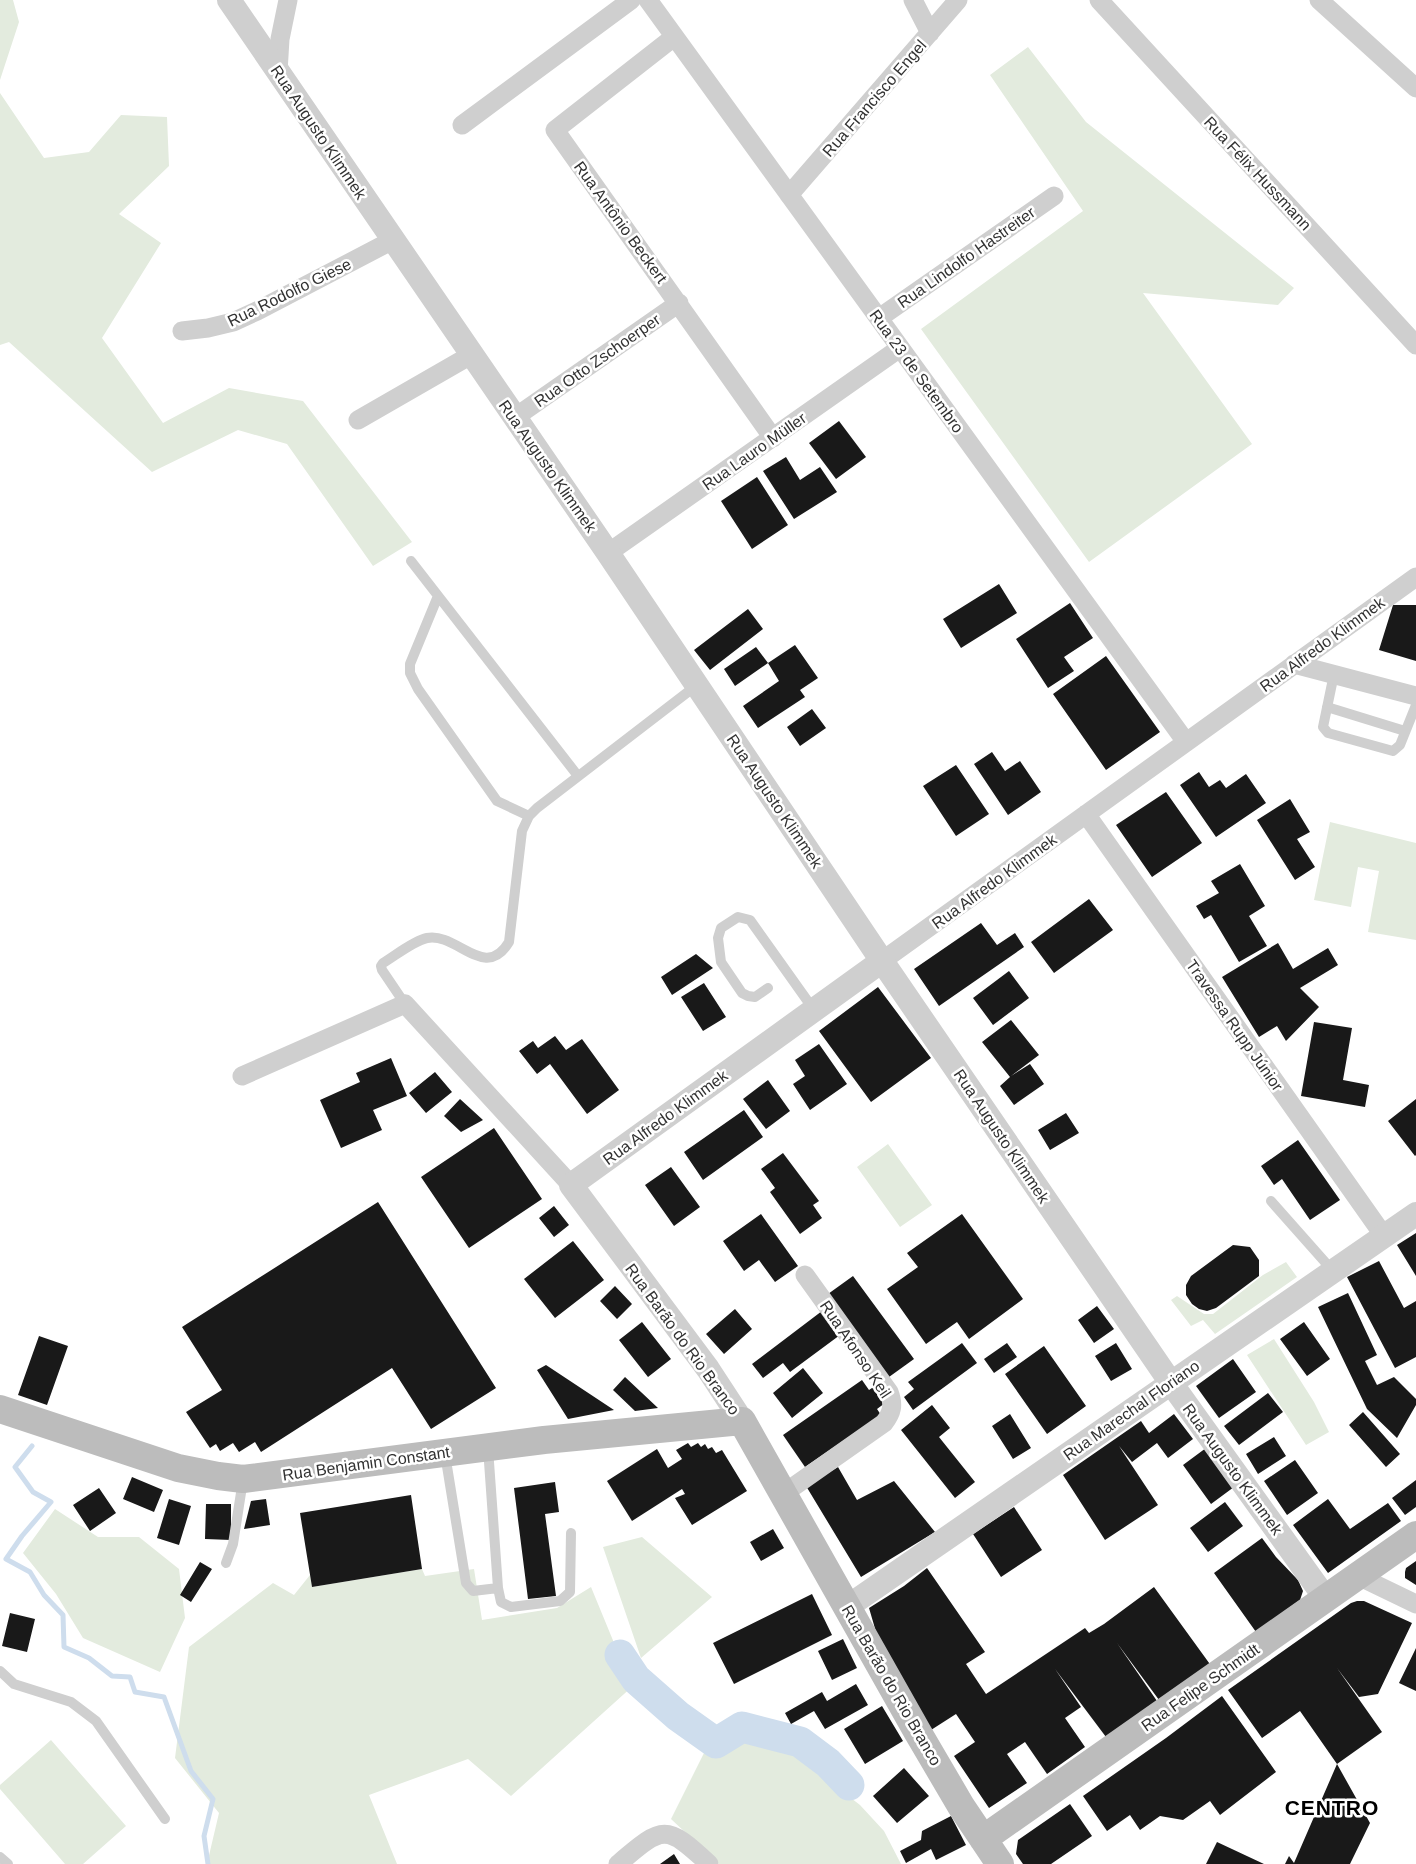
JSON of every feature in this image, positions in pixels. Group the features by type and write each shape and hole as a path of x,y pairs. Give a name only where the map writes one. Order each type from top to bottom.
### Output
{"main road":[{"name":"Rua Benjamin Constant","path":"0,1409 178,1468 243,1479 544,1440 742,1421"},
{"name":"Rua Barão do Rio Branco","path":"742,1421 922,1740 1000,1864"},
{"name":"Rua Felipe Schmidt","path":"983,1839 1416,1535"}],"street":[{"name":"Rua Augusto Klimmek","path":"229,0 608,553 882,961 1171,1383 1326,1599"},
{"path":"278,72 280,39 288,0"},
{"path":"462,125 631,0"},
{"name":"Rua 23 de Setembro","path":"648,0 1186,742"},
{"path":"913,0 930,33"},
{"name":"Rua Francisco Engel","path":"790,195 958,0"},
{"name":"Rua Félix Hussmann","path":"1099,0 1416,345"},
{"path":"1319,0 1416,88"},
{"name":"Rua Antônio Beckert","path":"674,37 555,130 773,438"},
{"name":"Rua Lindolfo Hastreiter","path":"878,318 1054,196"},
{"name":"Rua Rodolfo Giese","path":"182,331 208,328 233,322 393,240"},
{"name":"Rua Otto Zschoerper","path":"514,418 679,303"},
{"name":"Rua Lauro Müller","path":"608,553 900,348"},
{"path":"358,420 471,355"},
{"name":"Rua Alfredo Klimmek","path":"571,1185 1416,577"},
{"path":"1294,664 1416,696"},
{"name":"Travessa Rupp Júnior","path":"1086,814 1384,1236"},
{"path":"242,1076 405,1004"},
{"name":"Rua Barão do Rio Branco","path":"405,1004 571,1185 708,1370 742,1421"},
{"name":"Rua Marechal Floriano","path":"847,1607 1416,1214"},
{"name":"Rua Afonso Keil","path":"783,1494 884,1423 892,1409 892,1400 889,1392 805,1274"},
{"path":"1358,1576 1416,1604"},
{"path":"618,1864 646,1841 664,1834 672,1834 680,1838 709,1864"}],"lane":[{"path":"411,561 578,776"},
{"path":"438,596 410,664 410,673 418,689 497,801 529,816"},
{"path":"1334,674 1323,727 1328,733 1393,751 1400,745 1416,705"},
{"path":"405,1004 381,966 383,963 427,938 441,938 481,958 495,957 503,951 509,942 522,831 529,816 697,685"},
{"path":"1327,707 1406,731"},
{"path":"768,988 755,997 742,993 721,962 718,938 721,928 738,917 750,920 814,1010"},
{"path":"1271,1201 1333,1271"},
{"path":"488,1447 498,1588 501,1602 511,1607 560,1601 566,1597 570,1592 571,1533"},
{"path":"444,1453 466,1583 473,1591 498,1588"},
{"path":"226,1563 233,1544 243,1479"},
{"path":"0,1671 14,1684 71,1702 96,1721 165,1819"},
{"path":"0,1857 8,1864"}],"shaded area":[{"path":"0,0 13,0 19,22 0,80"},
{"path":"1028,47 1086,122 1294,288 1278,305 1143,293 1252,444 1089,562 921,329 1083,211 990,75"},
{"path":"0,93 44,158 89,152 121,115 167,117 169,166 119,214 161,243 102,338 163,423 229,388 303,401 412,542 373,566 287,444 238,430 152,472 9,342 0,345"},
{"path":"1330,822 1416,843 1416,940 1368,932 1379,871 1358,867 1351,907 1314,900"},
{"path":"888,1144 932,1205 900,1227 857,1167"},
{"path":"1286,1262 1297,1277 1215,1334 1203,1320 1191,1326 1171,1300 1177,1296 1204,1314 1213,1314 1263,1275"},
{"path":"1274,1339 1314,1402 1329,1432 1306,1445 1247,1355"},
{"path":"55,1509 98,1537 139,1537 179,1569 185,1618 160,1672 83,1638 56,1594 23,1553"},
{"path":"642,1537 712,1597 641,1658 603,1547"},
{"path":"422,1569 425,1576 474,1569 482,1620 557,1608 591,1587 619,1655 634,1685 511,1796 468,1759 369,1795 397,1864 207,1864 219,1813 175,1758 189,1647 273,1583 294,1595 310,1575 312,1587"},
{"path":"51,1740 126,1826 83,1864 65,1864 0,1789 0,1785"},
{"path":"741,1741 790,1751 860,1805 884,1831 901,1864 719,1864 671,1819 704,1753 721,1755"}],"building":[{"path":"839,421 866,457 836,479 809,443"},
{"path":"786,457 800,480 820,467 837,492 794,519 763,471"},
{"path":"757,477 788,525 752,549 721,501"},
{"path":"999,584 1017,613 961,648 943,619"},
{"path":"1070,603 1093,638 1064,657 1074,671 1048,688 1016,639"},
{"path":"1393,605 1416,605 1416,661 1379,650"},
{"path":"748,609 763,629 710,670 694,650"},
{"path":"795,645 818,678 800,690 805,697 758,728 743,706 779,681 768,663"},
{"path":"756,647 768,663 735,686 724,669"},
{"path":"1106,656 1160,732 1106,770 1053,694"},
{"path":"812,709 826,728 800,746 787,727"},
{"path":"992,752 1005,771 1020,761 1041,792 1008,815 974,764"},
{"path":"956,765 989,814 956,836 923,786"},
{"path":"1199,772 1209,787 1220,780 1226,788 1246,774 1266,803 1216,837 1180,785"},
{"path":"1166,792 1202,843 1152,877 1116,825"},
{"path":"1290,799 1310,832 1297,839 1315,867 1295,880 1257,820"},
{"path":"1240,864 1265,906 1249,916 1267,946 1239,962 1211,915 1204,919 1196,906 1219,893 1211,881"},
{"path":"1089,899 1113,930 1054,973 1031,942"},
{"path":"981,923 997,945 1015,933 1024,947 939,1006 914,969"},
{"path":"1278,943 1293,969 1328,948 1338,965 1300,988 1319,1007 1286,1041 1277,1026 1259,1037 1222,977"},
{"path":"696,954 713,968 672,995 661,977"},
{"path":"1009,971 1029,998 993,1025 973,998"},
{"path":"704,983 726,1017 703,1031 681,997"},
{"path":"878,987 931,1058 871,1102 819,1031"},
{"path":"1011,1020 1039,1055 1011,1076 1030,1064 1044,1084 1014,1105 1000,1086 1010,1077 982,1042"},
{"path":"1314,1022 1352,1028 1343,1080 1369,1085 1365,1107 1301,1096"},
{"path":"555,1036 566,1050 582,1039 619,1090 587,1114 550,1064 537,1074 519,1051 533,1041 538,1048"},
{"path":"819,1044 847,1084 810,1110 793,1084 805,1076 795,1060"},
{"path":"391,1058 407,1096 373,1110 382,1130 341,1148 320,1100 360,1082 356,1073"},
{"path":"435,1072 452,1092 426,1113 409,1093"},
{"path":"768,1080 790,1111 766,1129 743,1099"},
{"path":"460,1099 483,1120 461,1132 444,1116"},
{"path":"1416,1099 1416,1155 1415,1156 1388,1121"},
{"path":"744,1110 763,1137 703,1180 684,1152"},
{"path":"1066,1113 1079,1133 1050,1150 1038,1130"},
{"path":"494,1128 542,1199 469,1248 421,1177"},
{"path":"1298,1140 1340,1200 1310,1220 1282,1179 1274,1185 1261,1166"},
{"path":"783,1153 819,1201 813,1205 822,1218 800,1234 770,1192 775,1188 761,1169"},
{"path":"671,1167 700,1207 674,1226 645,1185"},
{"path":"378,1202 496,1388 431,1429 392,1368 261,1452 255,1442 239,1452 233,1443 220,1451 216,1444 210,1448 186,1412 222,1390 182,1327"},
{"path":"554,1206 569,1225 554,1237 539,1218"},
{"path":"761,1214 798,1266 775,1282 759,1260 744,1271 723,1241"},
{"path":"962,1214 1023,1299 969,1339 957,1322 926,1344 887,1289 918,1267 907,1253"},
{"path":"1416,1233 1416,1276 1397,1245"},
{"path":"573,1241 604,1280 555,1318 524,1279"},
{"path":"1233,1245 1250,1247 1259,1260 1259,1276 1216,1308 1207,1311 1199,1309 1192,1304 1186,1295 1186,1285 1191,1276"},
{"path":"1379,1261 1404,1308 1416,1301 1416,1357 1395,1368 1347,1277"},
{"path":"853,1276 914,1359 889,1377 828,1294"},
{"path":"615,1286 632,1304 617,1319 600,1301"},
{"path":"1348,1293 1377,1355 1365,1361 1377,1385 1394,1377 1416,1399 1416,1405 1397,1438 1367,1409 1318,1307"},
{"path":"1097,1306 1114,1329 1094,1343 1078,1320"},
{"path":"735,1309 752,1329 724,1354 706,1334"},
{"path":"822,1311 840,1335 790,1372 783,1363 763,1378 752,1364"},
{"path":"642,1322 671,1359 648,1377 619,1340"},
{"path":"1304,1322 1330,1359 1307,1376 1280,1339"},
{"path":"39,1336 68,1346 47,1405 18,1395"},
{"path":"962,1343 977,1363 913,1410 904,1397 914,1389 908,1382"},
{"path":"1007,1343 1017,1357 994,1373 984,1359"},
{"path":"1116,1343 1132,1369 1111,1381 1095,1356"},
{"path":"1044,1346 1086,1406 1047,1434 1005,1374"},
{"path":"1233,1359 1256,1392 1219,1418 1196,1386"},
{"path":"546,1365 614,1410 568,1419 537,1370"},
{"path":"803,1368 823,1393 792,1418 773,1393"},
{"path":"625,1377 658,1408 635,1411 613,1390"},
{"path":"862,1380 869,1390 878,1384 889,1400 877,1409 881,1415 805,1467 783,1435"},
{"path":"1268,1393 1283,1412 1239,1445 1224,1426"},
{"path":"932,1405 950,1428 939,1437 975,1482 955,1498 901,1430"},
{"path":"1363,1412 1400,1454 1386,1467 1349,1425"},
{"path":"1010,1414 1031,1448 1013,1459 992,1426"},
{"path":"1174,1414 1193,1439 1168,1458 1157,1443 1132,1462 1119,1446 1158,1505 1105,1540 1063,1475 1141,1421 1149,1433"},
{"path":"1274,1437 1286,1456 1258,1474 1246,1454"},
{"path":"688,1443 691,1447 698,1443 701,1447 705,1444 708,1449 712,1447 716,1453 722,1450 747,1491 692,1525 675,1498 685,1494 682,1489 632,1521 607,1481 657,1449 668,1468 682,1459 676,1450"},
{"path":"1206,1448 1234,1487 1211,1504 1183,1465"},
{"path":"1295,1460 1318,1493 1287,1515 1264,1481"},
{"path":"838,1467 857,1500 894,1481 935,1532 861,1577 806,1486"},
{"path":"132,1477 163,1490 154,1512 123,1499"},
{"path":"1416,1480 1416,1507 1405,1515 1392,1498"},
{"path":"555,1482 559,1512 545,1514 556,1596 528,1599 514,1488"},
{"path":"99,1488 116,1513 90,1531 73,1505"},
{"path":"411,1495 422,1569 312,1587 300,1513"},
{"path":"169,1499 191,1506 179,1545 157,1538"},
{"path":"266,1499 270,1525 244,1529 251,1501"},
{"path":"1328,1499 1350,1529 1388,1503 1401,1521 1328,1573 1293,1525"},
{"path":"1225,1502 1243,1526 1208,1552 1190,1528"},
{"path":"206,1504 231,1504 231,1540 205,1539"},
{"path":"1014,1507 1042,1550 1001,1577 973,1534"},
{"path":"773,1529 784,1548 761,1561 750,1542"},
{"path":"1262,1538 1276,1557 1298,1580 1303,1591 1300,1600 1256,1632 1214,1573"},
{"path":"1416,1561 1416,1585 1405,1578 1405,1572 1406,1568"},
{"path":"200,1562 212,1569 191,1602 180,1595"},
{"path":"927,1568 985,1652 966,1664 986,1694 1085,1628 1089,1633 1104,1624 1154,1587 1212,1667 1162,1704 1117,1643 1157,1701 1106,1737 1055,1669 1081,1707 1065,1718 1085,1747 1047,1774 1025,1742 1007,1754 1027,1783 989,1808 954,1756 975,1742 956,1714 931,1730 881,1649 869,1608 904,1586"},
{"path":"812,1594 832,1635 734,1684 713,1643"},
{"path":"1364,1601 1412,1623 1378,1694 1359,1697 1337,1668 1382,1732 1337,1764 1300,1711 1262,1738 1228,1690 1351,1603"},
{"path":"10,1613 35,1619 27,1652 2,1646"},
{"path":"843,1639 857,1668 832,1680 818,1651"},
{"path":"1416,1648 1416,1691 1399,1683"},
{"path":"856,1684 868,1705 825,1729 814,1711 791,1724 785,1713 822,1692 827,1701"},
{"path":"1222,1696 1276,1772 1220,1815 1210,1801 1183,1820 1160,1816 1140,1830 1130,1815 1107,1831 1083,1796"},
{"path":"882,1706 903,1741 865,1764 844,1729"},
{"path":"1337,1764 1370,1823 1350,1864 1285,1864 1289,1856 1294,1863"},
{"path":"904,1768 929,1796 897,1823 873,1796"},
{"path":"1070,1804 1092,1836 1051,1864 1023,1864 1016,1854 1018,1840"},
{"path":"951,1816 966,1845 936,1860 931,1849 906,1863 900,1851 921,1840 922,1831"},
{"path":"1217,1842 1264,1864 1206,1864"},
{"path":"674,1854 680,1864 660,1864"}],"waterway":[{"path":"32,1446 15,1467 33,1492 51,1502 22,1536 6,1559 30,1572 44,1595 63,1615 64,1647 89,1658 112,1676 130,1677 135,1692 164,1697 191,1771 213,1799 204,1836 208,1864"},
{"path":"620,1655 636,1679 678,1716 716,1743 742,1727 800,1742 828,1763 849,1785"}],"district":[{"name":"CENTRO","path":"1332,1808"}]}
